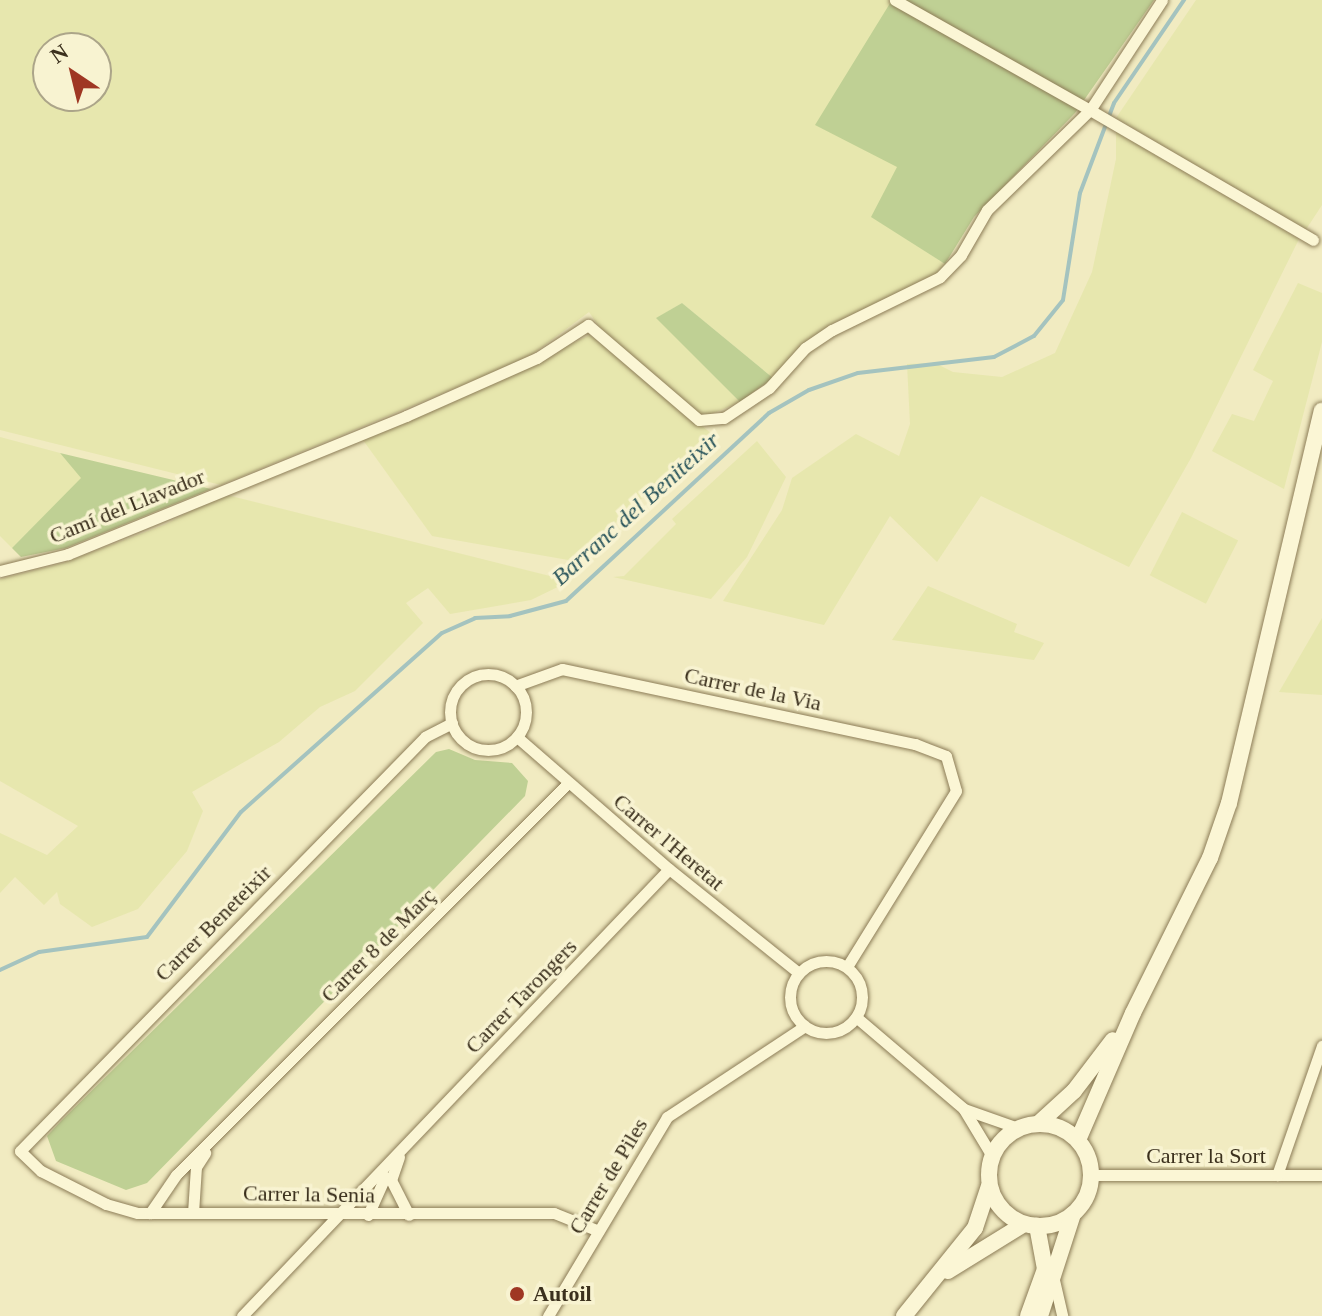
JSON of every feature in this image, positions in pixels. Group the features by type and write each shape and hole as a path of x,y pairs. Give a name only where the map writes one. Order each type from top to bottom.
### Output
{"street":[{"path":"895,0 1116,124 1313,240"},
{"path":"1095,113 1162,0"},
{"name":"Camí del Llavador","path":"0,571 68,554 537,358 588,325 699,420 724,418 769,388 805,348 832,330 940,277 961,255 987,210 1095,113"},
{"path":"1078,1140 1133,1013 1210,858 1229,803 1322,411"},
{"name":"Carrer de la Via","path":"515,686 562,669 915,744 946,756 956,791 847,967"},
{"path":"496,675 515,686 526,716 517,737 498,749 475,748 452,723 452,701 465,683 496,675"},
{"name":"Carrer Beneteixir","path":"26,1162 20,1151 26,1140 425,737 452,723"},
{"name":"Carrer l'Heretat","path":"517,737 669,869 799,973"},
{"name":"Carrer 8 de Març","path":"150,1213 176,1175 568,783"},
{"name":"Carrer Tarongers","path":"242,1316 669,869"},
{"path":"823,961 847,967 860,985 856,1017 832,1032 805,1026 792,1006 799,973 823,961"},
{"path":"1038,1124 1074,1091 1133,1013"},
{"path":"856,1017 963,1108 992,1156 989,1186 975,1228 904,1316"},
{"name":"Carrer de Piles","path":"548,1316 667,1117 805,1026"},
{"path":"1277,1175 1322,1046"},
{"path":"963,1108 1018,1128 1038,1124 1060,1128 1078,1140 1091,1175 1086,1196 1073,1214 1040,1316"},
{"path":"992,1156 1018,1128"},
{"name":"Carrer 8 de Març","path":"193,1213 196,1167 217,1136"},
{"path":"403,1150 391,1180 409,1215"},
{"name":"Carrer Tarongers","path":"368,1215 403,1150"},
{"name":"Carrer la Senia","path":"26,1162 106,1204 150,1213 554,1213 599,1231"},
{"name":"Carrer la Sort","path":"1091,1175 1322,1175"},
{"path":"989,1186 1001,1209 1030,1225 1045,1269 1028,1316"},
{"path":"928,1286 1030,1225 1073,1214"},
{"path":"1053,1276 1062,1316"}],"green space":[{"path":"0,0 892,0 897,168 872,217 945,264 934,276 832,324 773,378 682,303 657,318 740,402 702,418 615,350 589,312 526,359 221,485 0,430"},
{"path":"892,0 1154,0 1075,113 974,217 945,264 871,217 897,167 815,125"},
{"path":"1196,0 1322,0 1322,205 1305,231 1116,118"},
{"path":"1116,131 1299,239 1191,458 1129,567 981,496 937,562 890,516 824,625 723,601 782,510 792,478 856,434 899,456 910,424 907,364 935,363 953,372 1002,377 1055,353 1092,272 1116,159"},
{"path":"1298,283 1322,293 1322,342 1284,489 1212,451 1232,414 1254,421 1273,381 1253,370"},
{"path":"682,303 773,378 740,402 656,318"},
{"path":"590,335 712,434 574,561 432,536 363,440"},
{"path":"0,437 60,453 82,478 12,548 0,536"},
{"path":"757,441 786,477 747,557 711,599 613,577 624,576 676,524 672,519"},
{"path":"60,453 211,489 66,548 21,557 12,548 81,478"},
{"path":"223,494 570,581 531,600 450,614 428,588 406,603 423,623 355,691 320,707 279,742 192,792 203,811 187,851 138,909 92,927 60,904 57,892 44,905 15,877 0,893 0,833 47,855 78,826 0,781 0,579 63,563 164,525"},
{"path":"1182,512 1238,541 1206,604 1150,575"},
{"path":"928,586 1017,624 1014,632 1044,643 1034,660 892,640"},
{"path":"1322,618 1322,695 1279,692"},
{"path":"449,749 475,760 512,763 528,781 525,796 147,1183 126,1190 56,1161 47,1136 62,1120 436,752"}],"waterway":[{"name":"Barranc del Beniteixir","path":"0,970 39,952 147,937 241,812 442,633 475,618 510,616 566,601 769,413 809,390 858,373 994,357 1034,336 1063,300 1080,193 1114,103 1184,0"}],"place":[{"name":"Autoil","path":"517,1294"}]}
